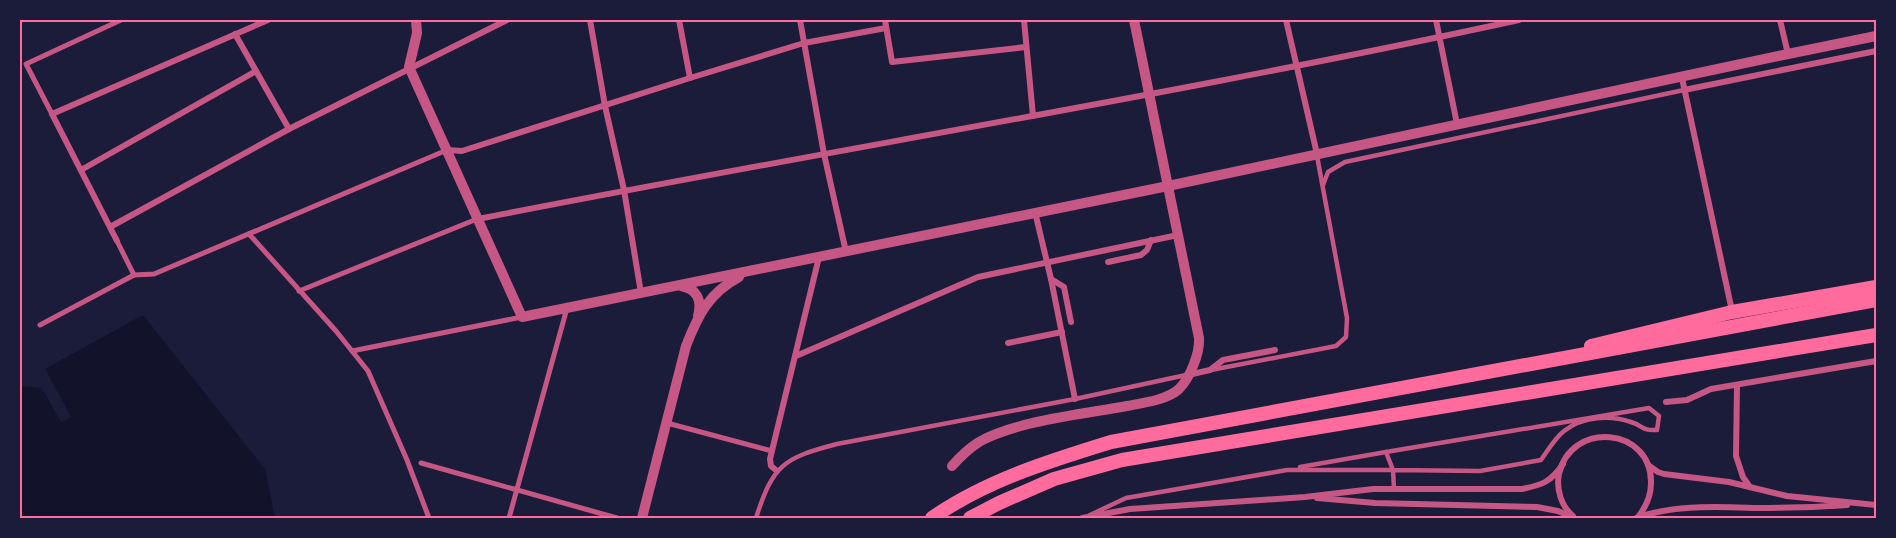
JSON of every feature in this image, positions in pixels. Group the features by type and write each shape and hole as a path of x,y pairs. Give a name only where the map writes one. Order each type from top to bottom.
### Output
{"highway":[{"path":"1548,362 1602,342 1732,312 1876,286"},
{"path":"932,519 991,485 1048,461 1111,442 1876,300"},
{"path":"970,519 999,503 1054,479 1122,460 1876,335"}],"street":[{"path":"121,20 26,64 134,275"},
{"path":"52,114 268,20"},
{"path":"416,20 417,33 410,67 522,317"},
{"path":"110,227 289,129 507,20"},
{"path":"590,20 605,106 624,190 641,294"},
{"path":"679,20 690,78"},
{"path":"800,20 824,153 846,252"},
{"path":"885,20 892,62 1026,47"},
{"path":"1024,20 1033,116"},
{"path":"952,466 964,453 999,433 1042,422 1155,401 1178,389 1197,355 1199,347 1178,235 1134,20"},
{"path":"1286,20 1317,154"},
{"path":"1436,20 1457,124"},
{"path":"299,291 477,219 824,153 1149,95 1519,20"},
{"path":"1780,20 1788,54"},
{"path":"40,325 134,275 153,274 447,150 462,152 804,43 886,28"},
{"path":"235,34 289,129"},
{"path":"352,351 1168,186 1876,36"},
{"path":"1684,90 1876,51"},
{"path":"81,171 256,71"},
{"path":"1682,78 1732,312"},
{"path":"1035,212 1075,399"},
{"path":"249,234 368,371 407,460 429,519"},
{"path":"796,356 978,277 1178,235"},
{"path":"1108,262 1141,255 1147,250 1151,240"},
{"path":"777,471 771,466 772,451 819,257"},
{"path":"642,519 686,346 698,320 715,293 750,271"},
{"path":"1051,279 1064,287 1071,322"},
{"path":"681,286 693,290 699,298 698,320"},
{"path":"509,519 567,308"},
{"path":"1008,343 1062,332"},
{"path":"1187,375 1210,370 1223,360 1275,350"},
{"path":"1666,402 1687,400 1711,389 1876,361"},
{"path":"1737,386 1736,456 1743,477 1750,488"},
{"path":"667,423 772,451"},
{"path":"1082,519 1130,509 1305,497 1373,489 1522,489 1540,485 1557,472 1574,448 1587,440 1603,436 1619,438 1633,445 1648,465 1651,490 1644,510 1636,518"},
{"path":"421,463 617,519"},
{"path":"1563,464 1558,476 1559,492 1568,511 1575,519"},
{"path":"1648,465 1664,474 1709,479 1787,496 1876,505"},
{"path":"1305,497 1375,504 1537,507 1558,511 1575,519"},
{"path":"1636,518 1665,510 1723,507 1806,508 1863,504"}],"lane":[{"path":"1323,190 1328,172 1345,162 1684,90"},
{"path":"756,519 769,484 777,471 789,461 810,451 1336,346 1346,337 1347,318 1317,154"},
{"path":"111,246 117,241"},
{"path":"1082,519 1126,498 1386,452 1649,408 1659,417 1657,430 1645,431 1634,423 1608,417 1576,423 1562,432 1541,460 1480,471 1287,470"},
{"path":"1386,452 1394,470 1394,489"}],"shaded area":[{"path":"143,315 265,469 275,518 20,518 20,386 42,388 61,422 71,417 45,369"}],"pier":[{"path":"46,365 45,369 71,417 62,422 40,385 44,386 63,418 67,416 42,370"}]}
